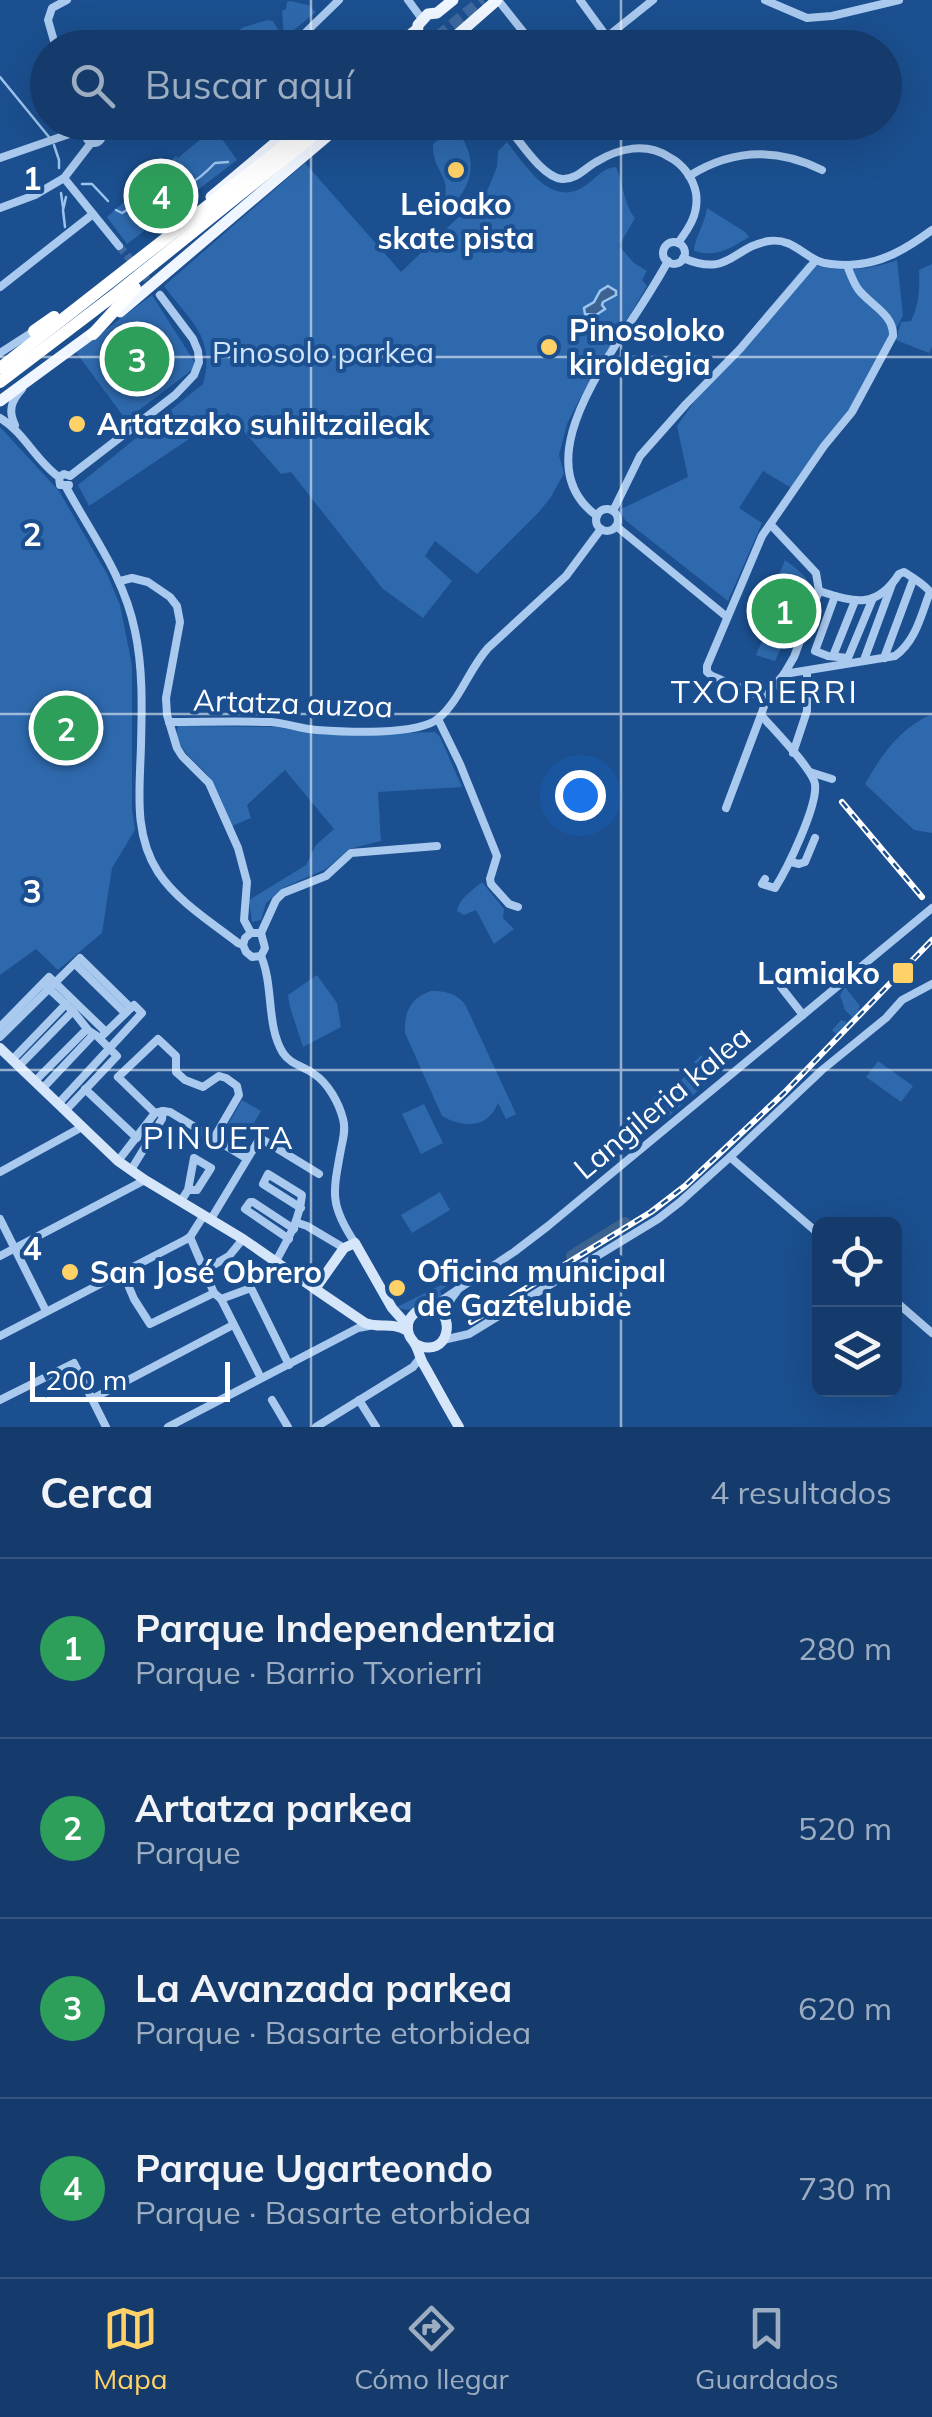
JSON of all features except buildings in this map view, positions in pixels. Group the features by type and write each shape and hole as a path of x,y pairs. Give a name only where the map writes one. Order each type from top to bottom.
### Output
{"highway":[{"path":"0,368 292,140"},
{"path":"0,382 308,140"},
{"path":"93,334 198,228"},
{"path":"34,330 144,257"}],"main road":[{"path":"449,30 446,17 453,0"},
{"path":"465,30 497,0"},
{"path":"413,30 428,14 446,17"},
{"path":"418,30 419,24"},
{"path":"170,236 226,182 278,140"},
{"path":"0,401 93,334 323,140"}],"street":[{"path":"51,30 48,20 52,8 66,0"},
{"path":"308,30 339,0"},
{"path":"408,0 419,24"},
{"path":"497,0 521,30"},
{"path":"580,0 602,30"},
{"path":"616,30 653,0"},
{"path":"765,0 807,18 900,0"},
{"path":"0,158 52,140"},
{"path":"0,208 64,178 85,140"},
{"path":"521,140 546,171 561,179 629,148 655,149 669,156 680,164 696,191 695,215 678,243"},
{"path":"689,176 722,159 750,153 782,155 822,170"},
{"path":"64,178 120,246"},
{"path":"0,288 93,214"},
{"path":"683,258 710,266 726,263 773,240 793,244 816,260 830,264 870,264 911,247 932,230"},
{"path":"678,243 685,250 683,258 676,263 668,261 666,247 678,243"},
{"path":"614,511 603,510 597,516 601,529 608,531 616,526 614,511 640,456 816,260"},
{"path":"597,516 576,496 572,479 570,449 576,418 598,374 668,261"},
{"path":"767,699 712,676 706,666 762,536 852,412 893,336 892,324 860,293 847,265"},
{"path":"70,476 176,395 194,375 199,362 193,339 160,295"},
{"path":"0,353 34,330"},
{"path":"19,434 11,404 34,378"},
{"path":"0,418 58,477 59,484 66,486 120,581 136,633 142,686 139,806 143,838 160,874 175,892 244,945"},
{"path":"58,477 70,476"},
{"path":"66,486 70,476"},
{"path":"726,808 767,699 794,658 819,591 816,573 770,525"},
{"path":"616,526 728,617"},
{"path":"518,907 509,904 491,884 497,856 438,719 455,699 477,660 566,576 601,529"},
{"path":"784,674 848,660 864,660 895,656 913,636 930,592 925,585 904,572 899,574 864,660"},
{"name":"Artatza auzoa","path":"120,581 132,578 148,582 178,606 180,622 166,698 169,722 177,748 209,782 238,848 246,882 244,920 256,933"},
{"path":"884,658 913,580"},
{"path":"819,591 862,602 892,584"},
{"path":"835,596 814,648 817,653 848,660"},
{"path":"848,660 873,598"},
{"path":"833,656 855,601"},
{"path":"794,753 807,711 807,670"},
{"path":"761,715 810,772 814,784 790,862 775,888 762,884 765,879"},
{"name":"Artatza auzoa","path":"169,722 276,722 314,730 381,730 415,728 438,719"},
{"path":"810,772 832,779"},
{"path":"790,862 805,862 815,838"},
{"path":"261,956 252,957 246,952 245,938 256,933 283,893 326,876 347,856 363,851 437,846"},
{"name":"Langileria kalea","path":"430,1308 548,1226 932,908"},
{"path":"256,933 266,948 261,956"},
{"path":"261,956 268,976 277,1041 284,1055 318,1076 334,1097 345,1123 335,1184 336,1214 350,1246 424,1350 428,1371"},
{"path":"0,1027 77,961 128,1010"},
{"path":"49,983 96,1033"},
{"path":"49,983 118,1056 62,1108"},
{"path":"0,1037 49,983"},
{"path":"424,1350 475,1330 658,1219 902,1000 932,984"},
{"path":"780,988 803,1015"},
{"path":"15,1063 66,1004"},
{"path":"38,1085 134,1005 142,1013 62,1108"},
{"path":"15,1063 74,1011"},
{"path":"118,1077 158,1038 176,1056 176,1072 186,1080 203,1086 219,1076 226,1078 237,1086 239,1095 214,1138"},
{"path":"0,1048 130,1170 276,1261 315,1290 377,1325"},
{"path":"107,1067 159,1112 162,1119 130,1170"},
{"path":"85,1088 137,1138"},
{"path":"118,1160 159,1112 170,1112 246,1158"},
{"path":"0,1172 82,1127"},
{"path":"0,1336 190,1237 260,1138 319,1174"},
{"path":"730,1157 812,1228"},
{"path":"276,1261 296,1226 304,1199 268,1174 263,1184 301,1208"},
{"path":"0,1256 145,1180"},
{"path":"181,1201 188,1190"},
{"path":"289,1239 245,1209 250,1202 296,1226 307,1226 350,1246"},
{"path":"0,1219 46,1311"},
{"path":"190,1237 260,1378"},
{"path":"205,1270 230,1256 242,1239"},
{"path":"315,1290 350,1246"},
{"path":"123,1273 150,1324 217,1296 251,1288 289,1364"},
{"name":"Langileria kalea","path":"446,1322 451,1300 463,1286"},
{"path":"902,1307 932,1333"},
{"path":"392,1308 413,1314 430,1308 462,1332 475,1330"},
{"path":"408,1329 413,1314"},
{"path":"316,1427 360,1400 424,1350 446,1322"},
{"path":"92,1399 233,1324"},
{"path":"168,1427 358,1328 396,1324 408,1329"},
{"path":"424,1350 428,1371 459,1427"},
{"path":"0,1400 74,1363 106,1427"},
{"path":"272,1400 288,1427"},
{"path":"360,1400 376,1427"}],"green space":[{"path":"287,2 308,5 316,12 294,30 283,30 282,11"},
{"path":"268,20 278,30 239,30"},
{"path":"200,140 223,140 237,160 127,244 107,217"},
{"name":"Leioako skate pista","path":"438,140 463,140 471,164 466,186 440,216 446,191 433,144"},
{"name":"Pinosolo parkea","path":"507,142 542,183 564,192 576,191 604,170 616,167 635,218 619,246 647,271 642,280 647,286 567,424 559,455 564,473 551,497 477,574 435,541 425,556 452,581 423,618 383,589 291,472 281,474 228,413 89,506 78,485 203,384 203,342 164,286 305,163 401,272 488,189 497,167 498,151"},
{"path":"707,208 749,237 716,253 694,251"},
{"path":"897,260 903,315 870,381 793,489 763,471 739,508 762,523 728,601 625,520 619,510 688,477 677,426 710,379 807,263 852,269"},
{"path":"932,264 929,353 896,340 901,322 911,321 916,309 919,270"},
{"path":"152,295 197,366 126,420 76,352"},
{"path":"0,427 59,491 107,574 120,605 132,665 135,830 112,868 102,933 58,970 36,949 0,975"},
{"path":"785,560 805,578 811,591 797,631 790,629 775,661 756,655 763,639 756,629"},
{"path":"932,714 932,833 914,830 865,784 893,743"},
{"path":"178,726 276,727 349,735 435,732 462,787 378,792 381,841 349,849 326,869 285,887 266,903 261,920 252,922 249,900 306,865 316,845 334,829 285,770 247,805 251,818 232,826 211,780 179,742"},
{"path":"482,882 514,929 494,944 476,910 464,915 457,911 464,898"},
{"path":"317,975 337,1003 341,1027 303,1047 288,995"},
{"path":"845,987 861,1011 837,1035 832,1030 841,1020 847,1022 852,1017 840,995"},
{"path":"431,991 450,993 465,1004 516,1114 506,1119 498,1103 488,1118 474,1124 442,1116 405,1033 410,1006"},
{"path":"701,1055 717,1074 668,1117 652,1099 658,1094 663,1096 697,1066 694,1062"},
{"path":"878,1061 913,1086 901,1102 866,1077"},
{"path":"242,1100 261,1111 240,1146 222,1135"},
{"path":"424,1104 443,1143 421,1154 402,1114"},
{"path":"440,1192 450,1210 412,1233 401,1215"},
{"path":"445,1283 447,1286 440,1291 442,1296 426,1305 409,1310 397,1307"}],"shaded area":[{"path":"608,286 616,295 603,302 605,309 596,315 585,314 584,308"}],"waterway":[{"path":"0,77 30,114"},
{"path":"54,145 59,168"},
{"path":"116,210 122,213 182,188 215,163 228,162"},
{"path":"82,184 92,184 108,201"},
{"path":"61,193 63,207"},
{"path":"65,227 66,197"},
{"path":"572,1256 625,1223"}],"tunnel":[{"path":"446,30 483,0"},
{"path":"119,246 160,295"}],"railway":[{"path":"842,802 922,897"},
{"path":"471,1322 651,1212 685,1186 784,1093 932,940"}],"place":[{"name":"Leioako skate pista","path":"456,170"},
{"name":"Parque Ugarteondo","path":"161,196"},
{"name":"Pinosoloko kiroldegia","path":"549,347"},
{"name":"La Avanzada parkea","path":"137,359"},
{"name":"Artatzako suhiltzaileak","path":"77,424"},
{"name":"Parque Independentzia","path":"784,611"},
{"name":"Artatza parkea","path":"66,728"},
{"name":"Lamiako","path":"903,973"},
{"name":"San José Obrero","path":"70,1272"},
{"name":"Oficina municipal de Gaztelubide","path":"397,1288"}],"district":[{"name":"TXORIERRI","path":"765,691"},
{"name":"PINUETA","path":"219,1137"}]}
